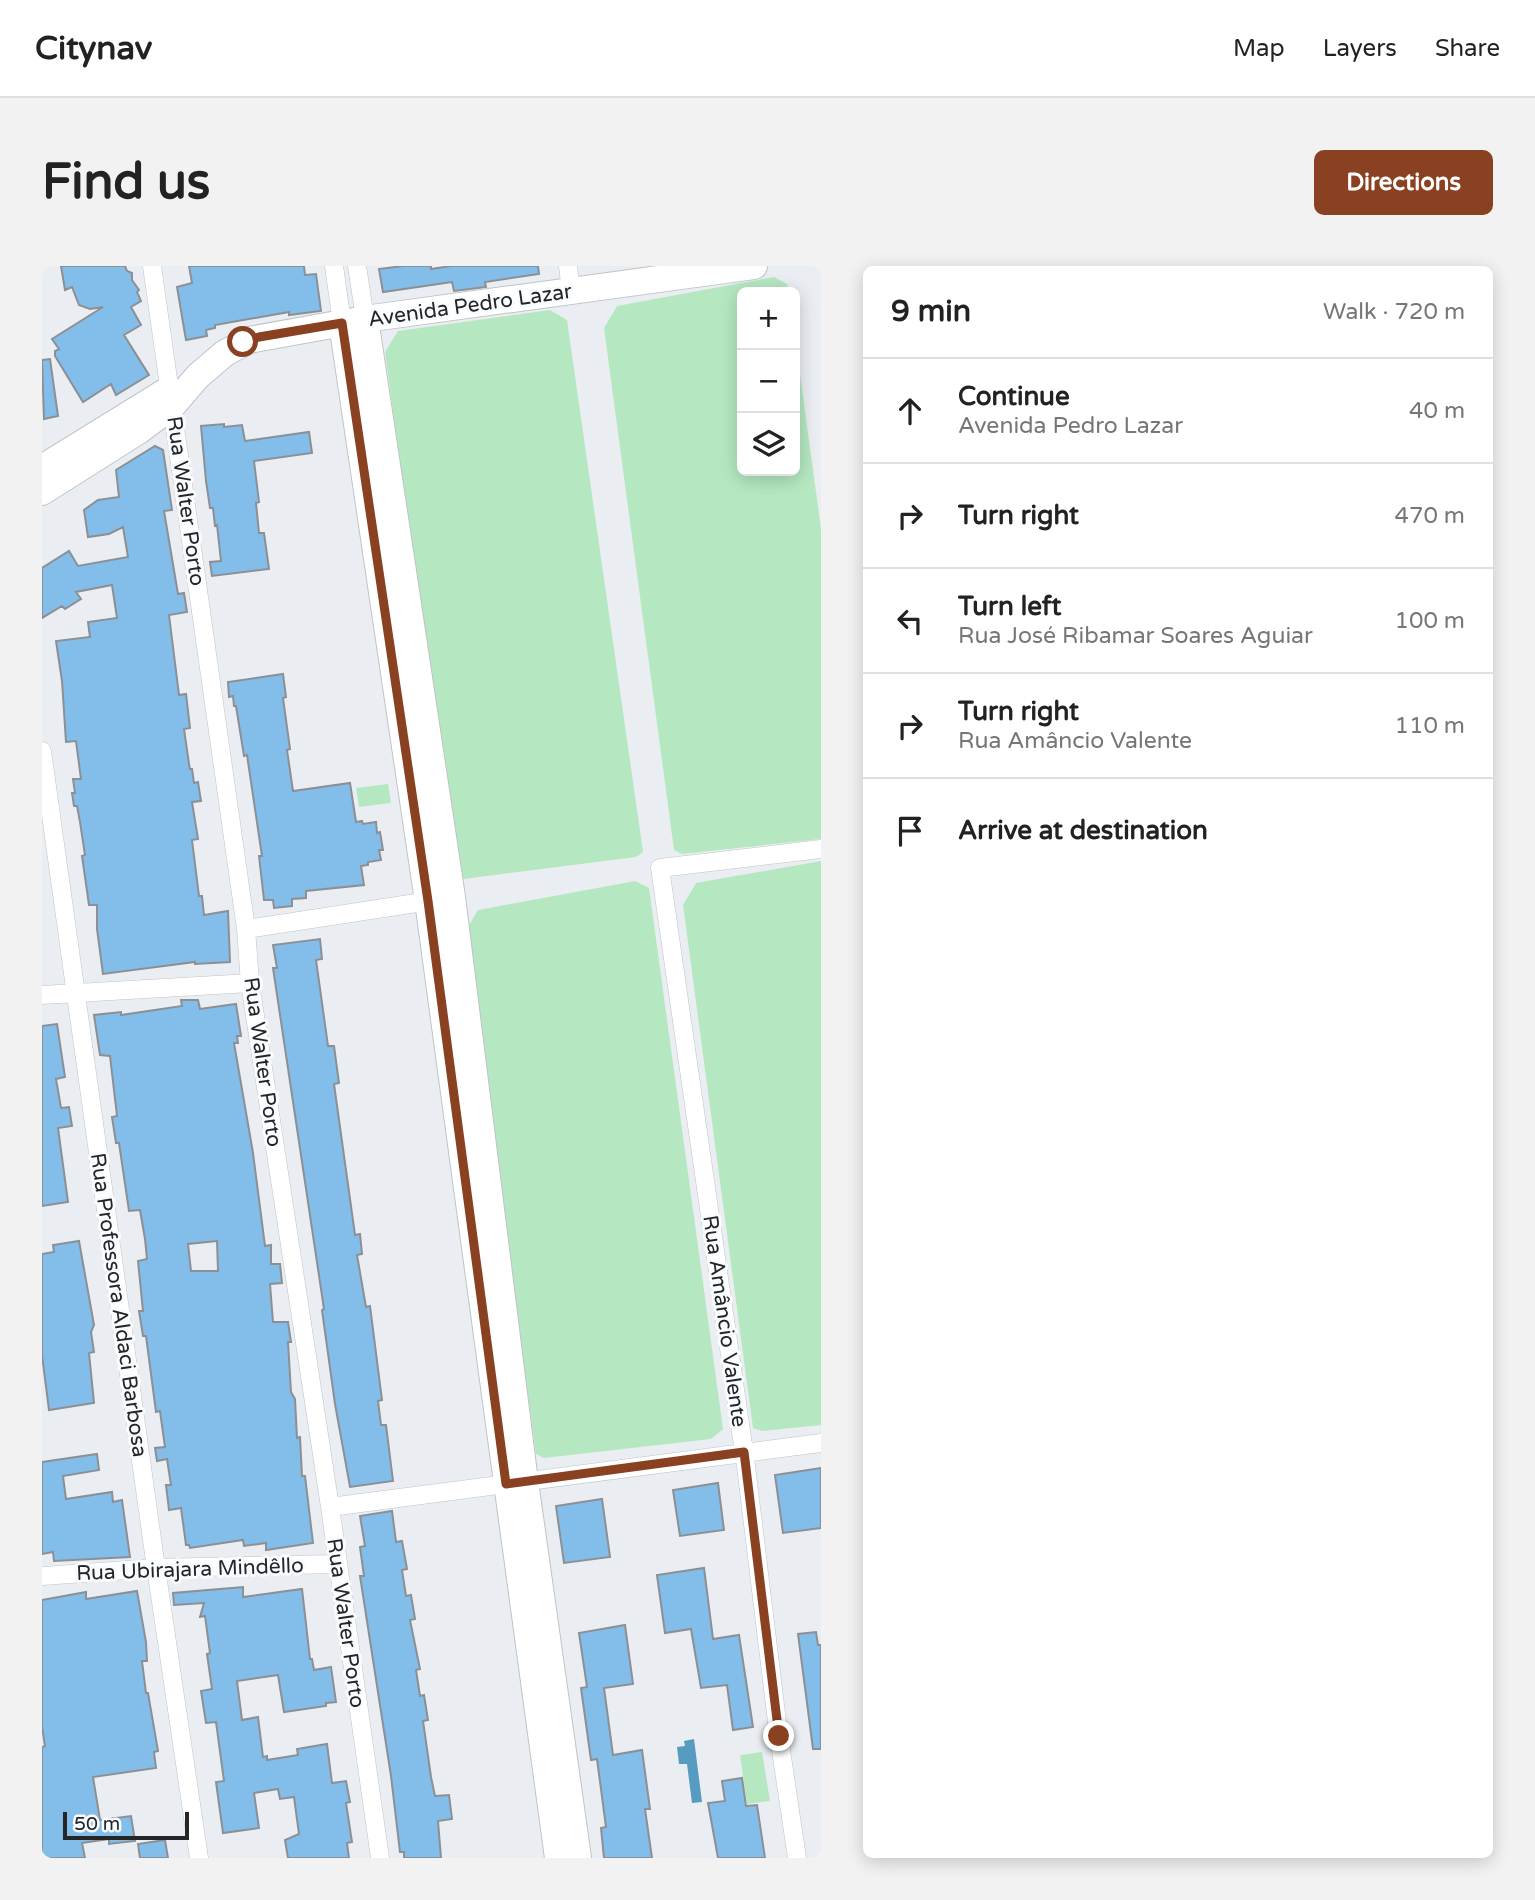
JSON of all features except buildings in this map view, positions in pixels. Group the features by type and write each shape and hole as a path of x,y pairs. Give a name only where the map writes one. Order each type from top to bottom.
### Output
{"main road":[{"name":"Avenida Pedro Lazar","path":"42,492 140,430 171,397 225,354 249,340 569,279 754,266"},
{"path":"353,321 440,899 558,1793 558,1858"},
{"name":"Avenida Pedro Lazar","path":"42,468 171,397"},
{"path":"558,1793 578,1858"}],"street":[{"name":"Rua Walter Porto","path":"152,266 246,929 250,983 330,1507 380,1858"},
{"path":"334,266 353,321"},
{"path":"353,321 358,266"},
{"name":"Rua Professora Aldaci Barbosa","path":"42,751 199,1858"},
{"name":"Rua Amâncio Valente","path":"797,1858 744,1452 660,868 821,849"},
{"path":"246,929 440,899"},
{"path":"42,995 250,983"},
{"path":"330,1507 821,1443"},
{"name":"Rua Ubirajara Mindêllo","path":"42,1576 156,1568 337,1564"}],"green space":[{"path":"774,277 787,284 788,287 737,287 737,476 800,476 800,374 821,529 821,839 682,854 674,850 604,328 617,306"},
{"path":"550,310 567,320 643,852 636,857 464,879 455,875 385,352 398,331"},
{"path":"388,784 391,803 359,807 356,788"},
{"path":"821,861 821,1425 762,1431 753,1428 683,905 696,883"},
{"path":"635,881 649,888 723,1429 711,1439 544,1458 536,1454 465,932 478,910"},
{"path":"762,1752 770,1801 747,1804 740,1755"}],"water":[{"path":"694,1739 702,1802 692,1803 687,1764 679,1764 677,1747 685,1746 684,1741"}],"route":[{"path":"243,342 342,323 428,901 506,1484 744,1452 779,1736"}]}
